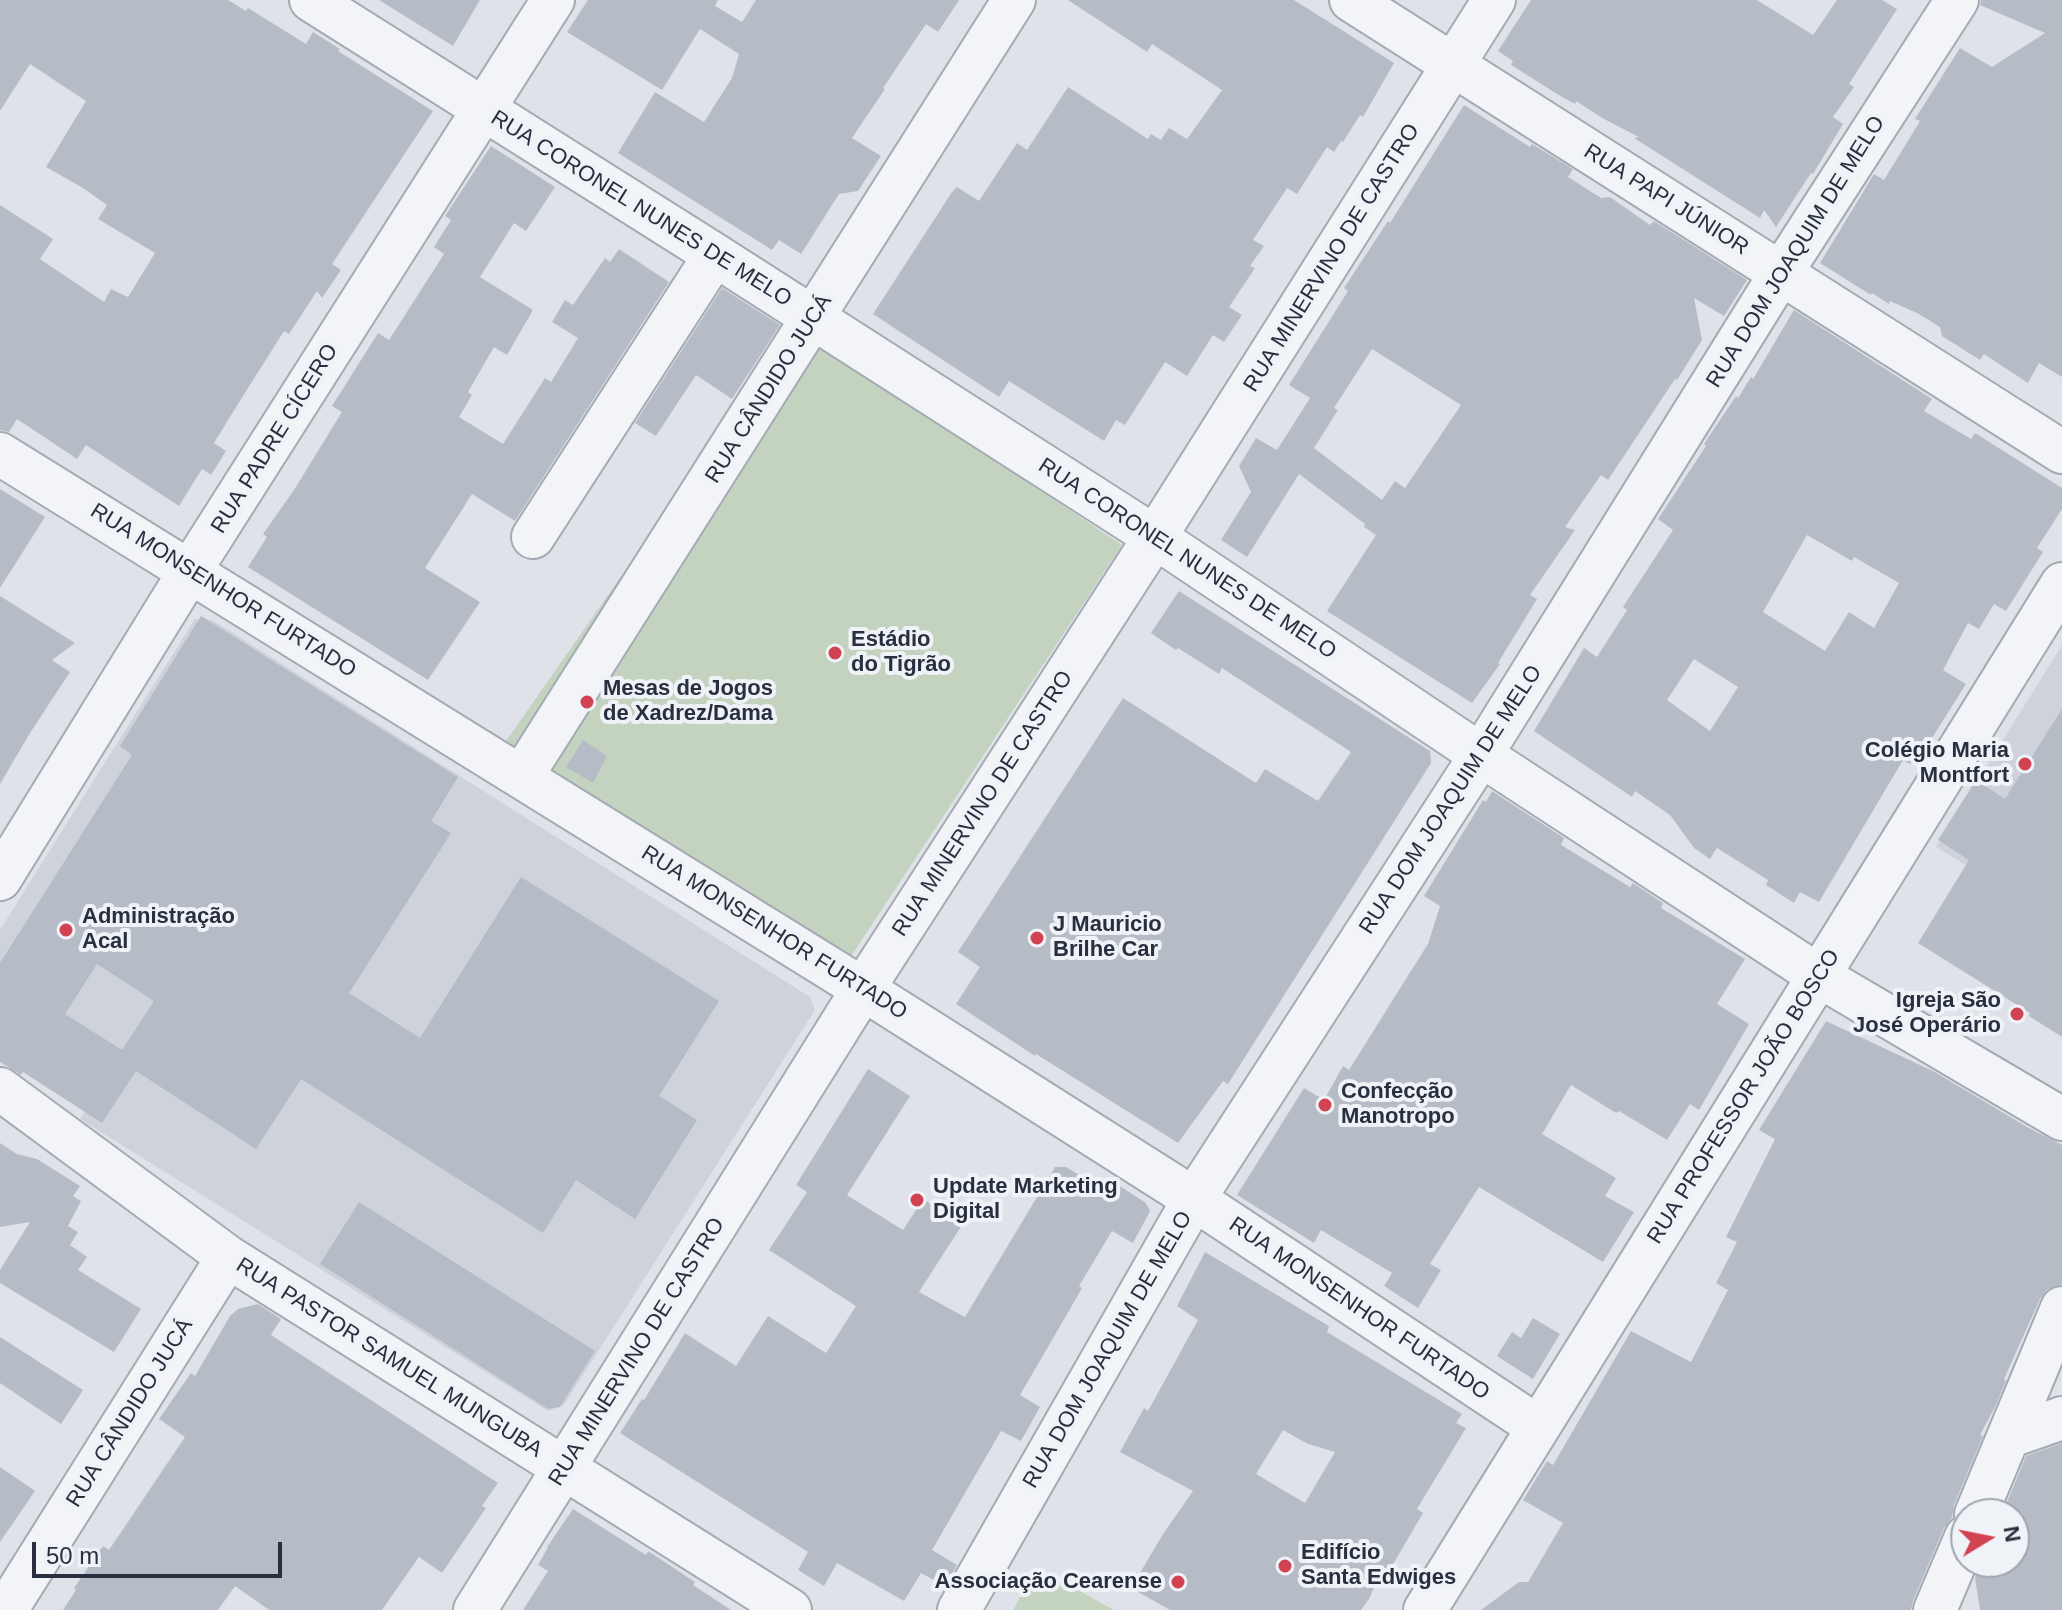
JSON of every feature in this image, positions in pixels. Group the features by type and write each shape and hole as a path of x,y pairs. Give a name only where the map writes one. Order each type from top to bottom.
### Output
{"street":[{"name":"RUA CORONEL NUNES DE MELO","path":"311,0 1155,537 1819,976 2062,1119"},
{"name":"RUA PADRE CÍCERO","path":"0,879 190,571 553,0"},
{"name":"RUA CÂNDIDO JUCÁ","path":"522,776 1014,0"},
{"name":"RUA PAPI JÚNIOR","path":"1351,0 2062,452"},
{"name":"RUA MINERVINO DE CASTRO","path":"475,1610 863,989 1155,537 1494,0"},
{"name":"RUA DOM JOAQUIM DE MELO","path":"959,1610 1194,1199 1481,755 1781,273 1957,0"},
{"path":"533,537 715,255"},
{"name":"RUA MONSENHOR FURTADO","path":"0,454 863,989 1194,1199 1538,1427"},
{"name":"RUA PROFESSOR JOÃO BOSCO","path":"1425,1610 2062,584"},
{"name":"RUA PASTOR SAMUEL MUNGUBA","path":"0,1089 228,1257 790,1610"},
{"name":"RUA CÂNDIDO JUCÁ","path":"6,1610 228,1257"},
{"path":"1983,1498 2062,1308"},
{"path":"2008,1437 2062,1418"},
{"path":"1935,1610 1950,1575"}],"shaded area":[{"path":"195,619 214,621 810,997 815,1010 564,1405 548,1411 80,1119 117,1062 0,989 0,930"},
{"name":"Colégio Maria Montfort","path":"2062,645 2062,924 1936,847"}],"green space":[{"name":"Estádio do Tigrão","path":"795,327 1122,545 842,970 504,744"},
{"path":"1036,1567 1114,1610 1013,1610"}],"building":[{"path":"0,0 228,0 246,11 248,8 306,44 313,32 433,111 332,264 341,270 322,298 317,291 289,334 284,331 214,443 226,451 211,475 202,469 179,506 86,445 77,459 17,419 9,432 0,430 0,205 53,239 40,259 104,302 111,289 128,297 155,253 98,219 107,205 46,167 86,101 30,64 0,111"},
{"path":"379,0 480,0 453,46"},
{"path":"588,0 718,0 715,6 742,22 756,0 959,0 938,32 926,24 883,88 852,138 881,156 858,191 839,194 801,254 779,240 772,250 618,153 655,92 704,122 732,78 739,54 700,29 662,90 567,32"},
{"path":"1068,0 1294,0 1394,63 1363,117 1360,115 1334,152 1327,147 1297,194 1287,188 1253,240 1264,246 1250,266 1255,268 1229,307 1242,315 1224,342 1213,335 1187,376 1165,362 1125,425 1116,420 1104,441 1009,381 999,397 873,314 952,192 957,187 979,201 1017,143 1027,150 1068,87 1148,139 1151,134 1161,140 1169,128 1187,139 1222,90 1152,44 1147,52"},
{"path":"1531,0 1757,0 1813,35 1837,0 1882,0 1897,9 1849,84 1854,87 1833,117 1843,124 1776,227 1764,210 1760,218 1634,138 1639,137 1576,101 1575,104 1562,97 1511,65 1513,61 1498,51"},
{"path":"1981,0 2062,0 2062,377 2039,363 2028,383 1984,354 1980,360 1942,336 1940,327 1919,314 1871,295 1820,263 1874,174 1884,180 1920,121 1915,119 1960,48 1992,67 2045,33 1980,5"},
{"path":"1464,105 1530,147 1532,144 1573,169 1568,177 1601,198 1610,197 1650,225 1654,221 1747,280 1724,316 1694,298 1702,340 1608,480 1601,475 1565,527 1575,530 1530,595 1537,599 1500,664 1472,703 1327,611 1376,535 1299,474 1247,557 1221,540 1251,492 1239,466 1256,438 1277,450 1310,398 1289,385 1348,291 1344,288 1388,221 1390,223","holes":["1372,349 1461,405 1405,488 1395,481 1382,500 1314,448 1338,410 1334,408"]},
{"path":"491,146 555,187 526,231 514,223 480,277 533,310 507,355 494,347 468,392 472,395 459,417 503,444 545,378 551,382 578,338 552,322 565,300 573,305 605,258 610,262 619,249 669,282 515,521 472,494 425,568 480,602 428,680 248,567 267,537 263,534 342,412 332,406 378,333 389,340 444,254 434,247 451,220 445,216"},
{"path":"722,288 780,325 732,399 696,375 656,436 635,423"},
{"path":"1794,310 1932,399 1924,411 1971,439 1975,433 2062,488 2062,509 2037,548 2043,552 2006,611 1994,604 1979,629 1968,623 1943,670 1966,684 1927,746 1923,744 1910,764 1903,760 1819,902 1800,892 1794,903 1766,885 1768,880 1717,848 1710,859 1694,848 1670,815 1635,791 1632,797 1534,731 1584,648 1597,657 1627,610 1623,607 1673,530 1658,519 1736,396 1738,398 1751,377 1753,379","holes":["1807,535 1899,583 1874,628 1849,612 1825,651 1763,612","1694,659 1738,687 1710,731 1667,700"]},
{"path":"0,489 45,517 0,588"},
{"path":"1179,591 1430,751 1431,763 1228,1084 1223,1081 1178,1143 956,1004 980,967 958,952 1123,698 1256,783 1265,769 1318,801 1351,752 1222,668 1219,674 1151,633"},
{"path":"0,596 75,643 52,660 70,672 0,784"},
{"path":"201,616 458,777 431,821 451,833 349,993 420,1038 521,877 719,1001 659,1096 697,1120 635,1219 576,1180 543,1233 301,1079 256,1149 136,1071 102,1123 23,1072 21,1075 0,1062 0,963 132,755 120,746","holes":["97,964 154,1001 122,1050 65,1014"]},
{"path":"2062,709 2062,1037 2029,1016 2030,1013 1918,943 1969,860 1938,840 1976,780 2005,799"},
{"path":"583,740 607,756 593,783 566,767"},
{"path":"1492,791 1564,838 1561,845 1630,887 1633,883 1663,903 1661,908 1745,959 1717,1004 1749,1024 1699,1110 1690,1104 1667,1140 1571,1085 1542,1134 1616,1178 1605,1196 1634,1212 1603,1262 1479,1187 1430,1264 1441,1270 1418,1308 1384,1286 1392,1273 1321,1230 1314,1243 1237,1195 1304,1088 1324,1100 1343,1066 1349,1070 1428,944 1440,906 1424,896 1483,800 1486,802"},
{"path":"1826,1021 1933,1071 2062,1145 2062,1284 2048,1289 2040,1299 2004,1379 2006,1381 1995,1407 1980,1435 1983,1436 1957,1498 1950,1498 1950,1520 1911,1610 1481,1610 1519,1582 1528,1582 1563,1523 1523,1500 1547,1461 1553,1465 1631,1331 1691,1362 1728,1290 1716,1283 1737,1242 1726,1237 1775,1139 1759,1130"},
{"path":"868,1069 910,1096 847,1195 903,1230 923,1199 962,1225 919,1292 965,1317 1055,1167 1066,1167 1111,1194 1118,1185 1146,1203 1150,1211 1133,1243 1112,1231 1020,1395 1040,1407 1021,1441 1001,1431 932,1550 957,1565 945,1586 921,1573 904,1601 837,1563 824,1586 798,1570 808,1552 620,1433 685,1333 736,1366 768,1316 826,1353 856,1306 769,1250 807,1192 796,1185"},
{"path":"0,1143 17,1154 37,1159 80,1186 73,1196 81,1201 68,1226 78,1232 70,1245 87,1257 78,1270 141,1309 114,1352 0,1283 0,1270 30,1222 0,1227"},
{"path":"359,1202 595,1351 560,1407 548,1409 320,1264"},
{"path":"1205,1252 1329,1326 1327,1332 1462,1414 1456,1423 1466,1428 1417,1509 1423,1513 1389,1571 1383,1567 1361,1610 1170,1610 1131,1588 1193,1491 1120,1452 1144,1408 1148,1411 1198,1320 1177,1306","holes":["1283,1430 1308,1444 1335,1452 1305,1503 1256,1474"]},
{"path":"258,1304 281,1319 271,1335 498,1483 482,1506 486,1508 442,1573 419,1557 382,1610 269,1610 235,1586 218,1610 63,1610 103,1546 109,1550 185,1437 159,1419 191,1373 195,1376 230,1316 238,1309"},
{"path":"1533,1318 1560,1334 1533,1379 1497,1356 1512,1332 1521,1338"},
{"path":"0,1337 83,1390 61,1424 0,1383"},
{"path":"2062,1443 2062,1610 1980,1610 1975,1578 2030,1578 2030,1498 2009,1498 2026,1456"},
{"path":"0,1467 35,1491 0,1542"},
{"path":"573,1509 646,1555 648,1551 731,1610 523,1610 548,1571 538,1565"}],"place":[{"name":"Estádio do Tigrão","path":"835,653"},
{"name":"Mesas de Jogos de Xadrez/Dama","path":"587,702"},
{"name":"Colégio Maria Montfort","path":"2025,764"},
{"name":"Administração Acal","path":"66,930"},
{"name":"J Mauricio Brilhe Car","path":"1037,938"},
{"name":"Igreja São José Operário","path":"2017,1014"},
{"name":"Confecção Manotropo","path":"1325,1105"},
{"name":"Update Marketing Digital","path":"917,1200"},
{"name":"Edifício Santa Edwiges","path":"1285,1566"},
{"name":"Associação Cearense","path":"1178,1582"}]}
